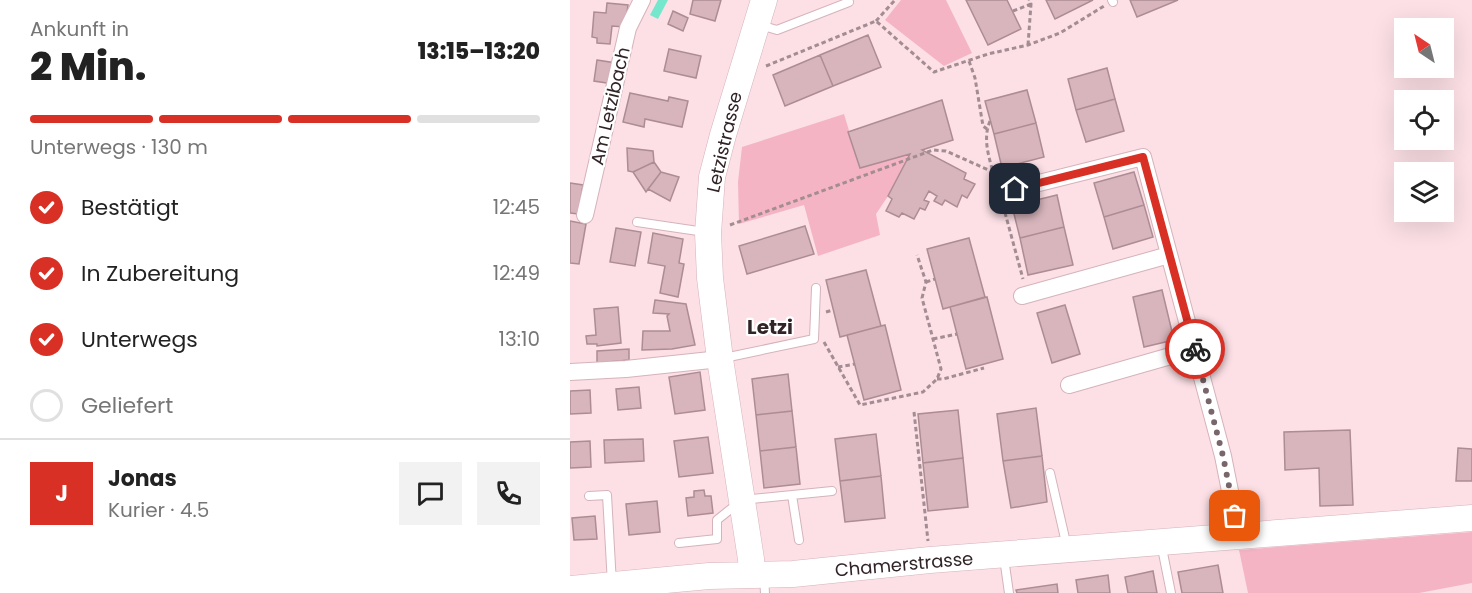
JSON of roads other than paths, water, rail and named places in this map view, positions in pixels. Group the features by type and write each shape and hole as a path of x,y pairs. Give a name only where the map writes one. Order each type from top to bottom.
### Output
{"main road":[{"name":"Letzistrasse","path":"760,12 712,177 708,232 710,278 720,359 751,559 760,581"},
{"name":"Chamerstrasse","path":"570,590 709,576 760,581 842,570 929,552 1004,555 1065,541 1161,543 1236,528 1472,518"}],"street":[{"name":"Am Letzibach","path":"585,215 628,28 642,0"},
{"path":"1015,189 1143,157 1223,456 1236,528"},
{"path":"1024,296 1169,255"},
{"path":"1069,385 1195,348"},
{"path":"570,372 627,369 720,359"}],"lane":[{"path":"760,12 777,30 849,2"},
{"path":"637,222 708,232"},
{"path":"720,359 814,339 816,288"},
{"path":"1050,472 1065,541"},
{"path":"679,543 717,538 717,520 742,500 832,491"},
{"path":"589,496 607,495 612,586"},
{"path":"792,495 799,540"},
{"path":"1161,543 1171,593"},
{"path":"929,552 975,548"},
{"path":"1004,555 1009,593"}],"district":[{"name":"Letzi","path":"770,327"}]}
